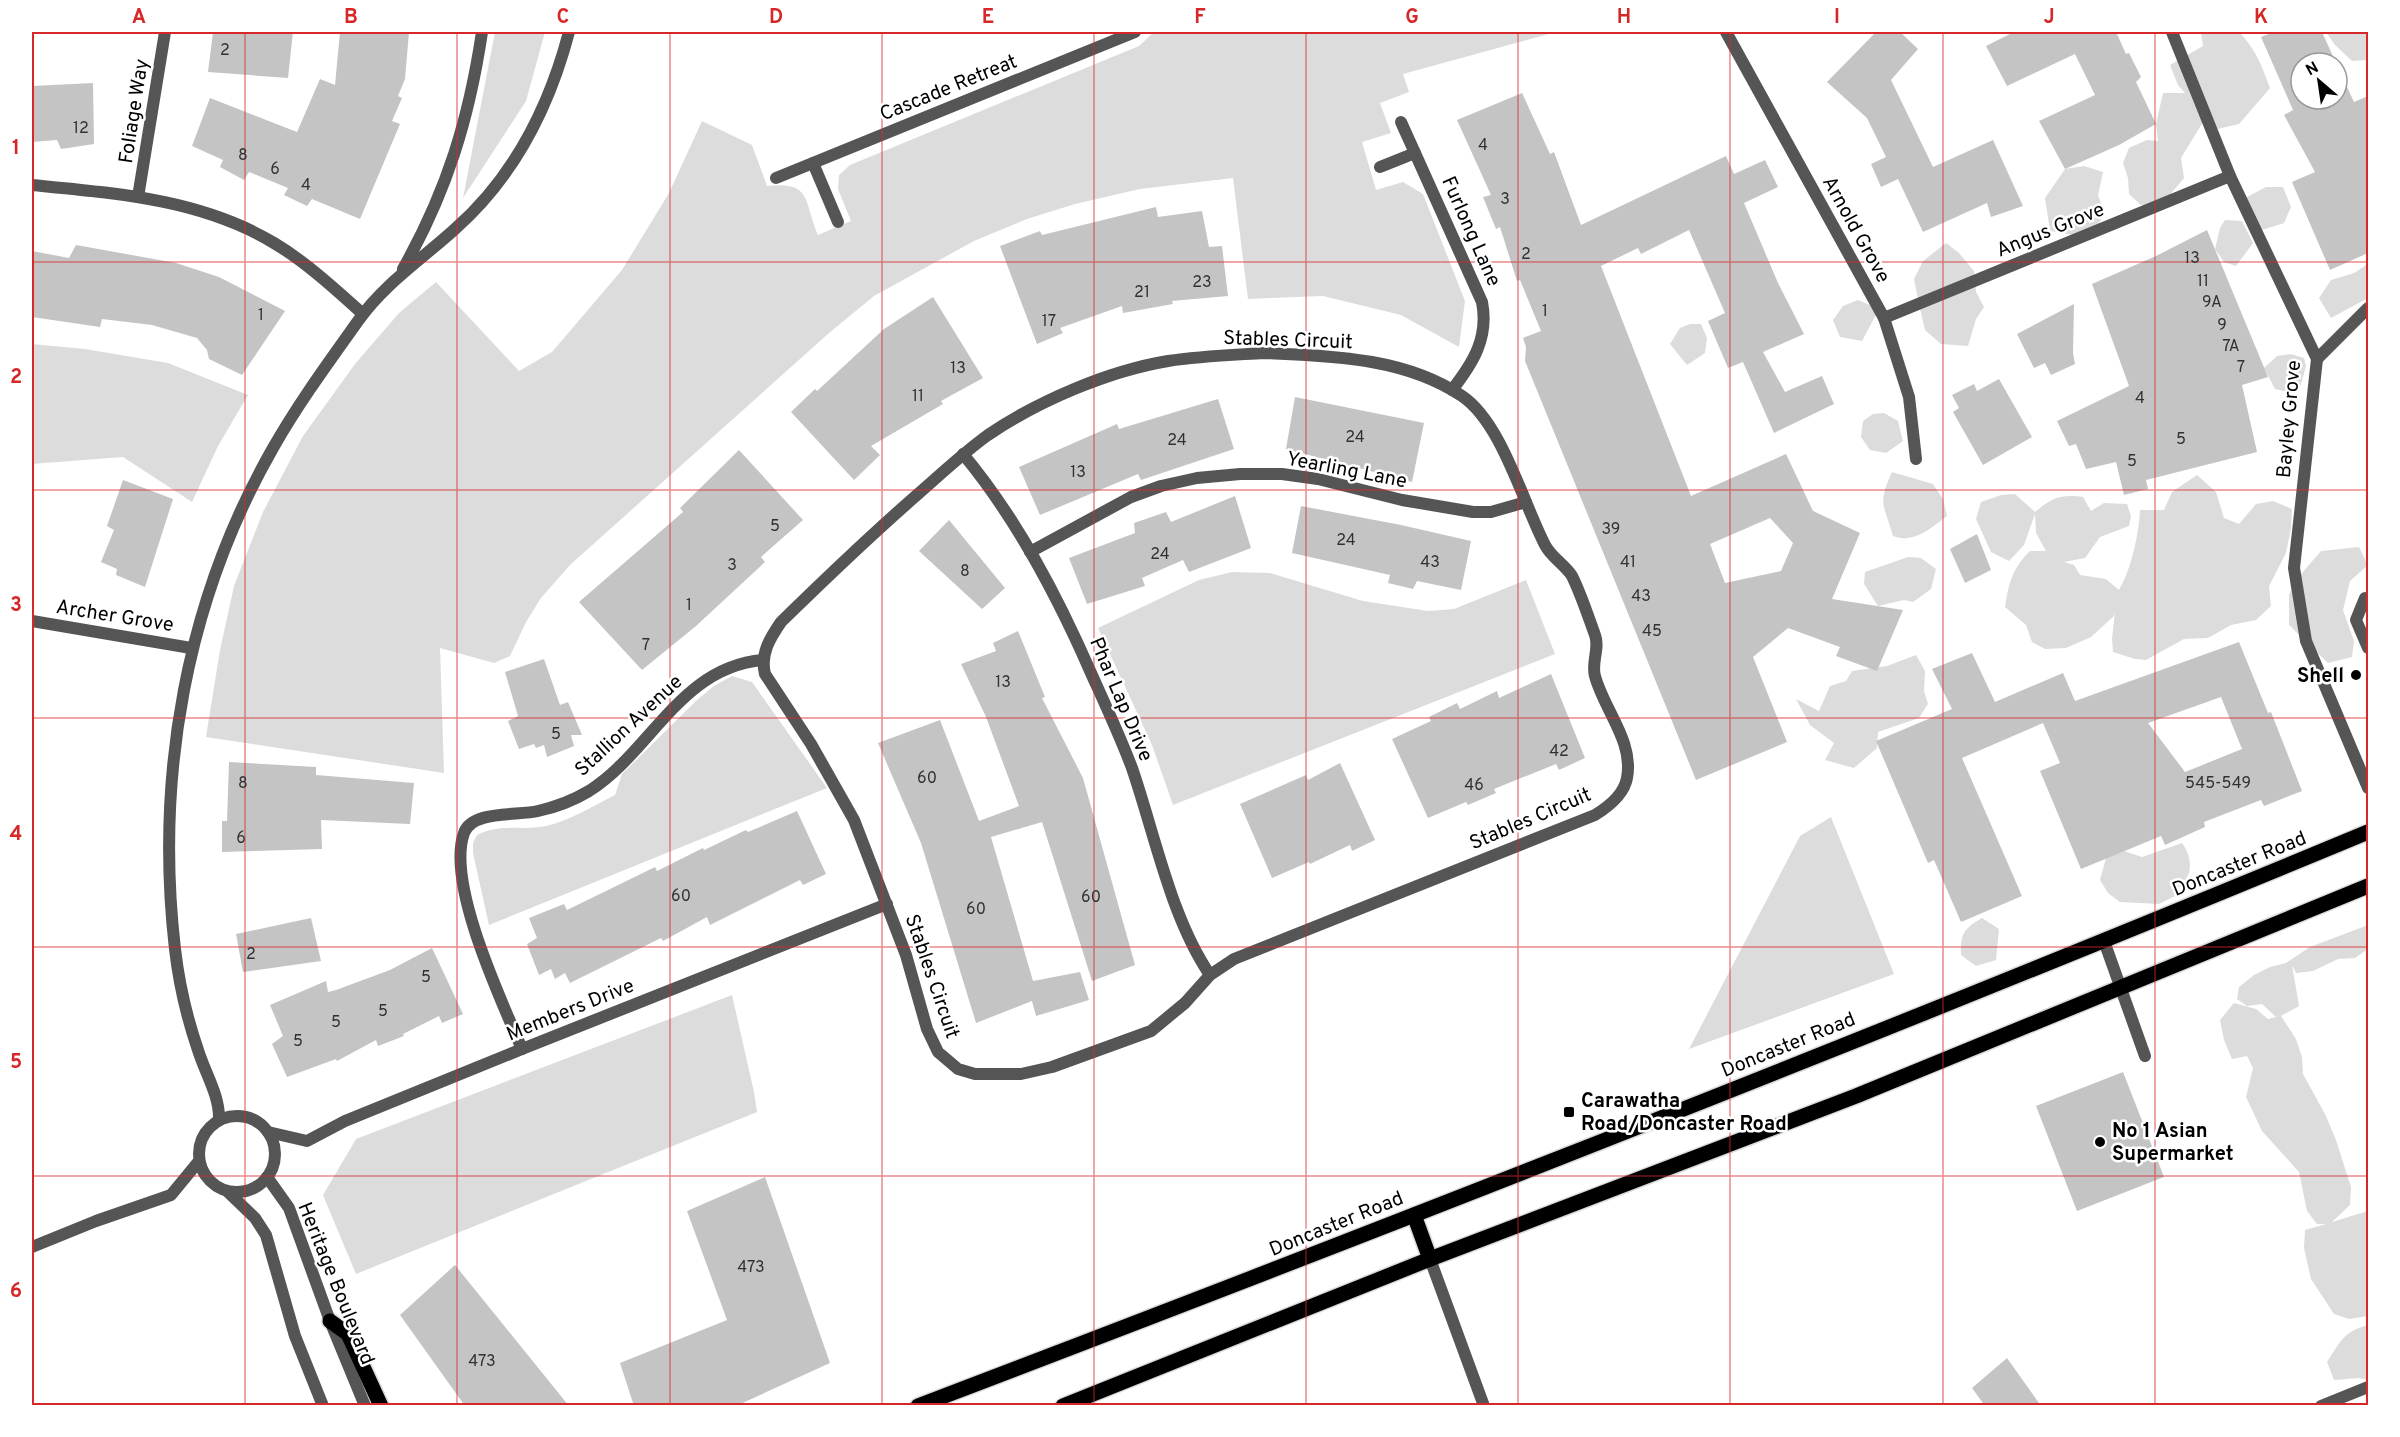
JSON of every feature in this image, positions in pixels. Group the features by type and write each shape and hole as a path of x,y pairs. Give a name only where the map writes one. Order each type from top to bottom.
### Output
{"main road":[{"name":"Doncaster Road","path":"918,1406 1314,1256 2104,941 2368,832"},
{"path":"1063,1406 1430,1259 1856,1096 2368,886"},
{"path":"1414,1215 1430,1259"},
{"path":"330,1321 348,1334 381,1406"}],"street":[{"name":"Foliage Way","path":"138,197 165,32"},
{"path":"399,275 421,237 438,200 463,130 475,82 482,32"},
{"path":"219,1120 219,1106 198,1051 186,1009 175,953 170,903 170,815 174,748 191,648 212,579 230,534 273,448 304,397 363,314 399,275 428,253 485,201 513,165 549,99 569,32"},
{"name":"Cascade Retreat","path":"776,178 1135,32"},
{"name":"Arnold Grove","path":"1726,32 1884,318 1909,397 1916,459"},
{"name":"Bayley Grove","path":"2172,32 2230,176 2317,359 2294,568 2306,641 2368,788"},
{"name":"Furlong Lane","path":"1401,122 1476,288 1484,315 1481,342 1471,365 1452,390"},
{"path":"1380,167 1415,153"},
{"path":"813,163 838,222"},
{"name":"Angus Grove","path":"1884,318 2230,176"},
{"path":"32,185 121,193 208,214 273,242 292,254 363,314"},
{"path":"2317,359 2368,308"},
{"name":"Stables Circuit","path":"1264,353 1332,356 1367,361 1433,380 1463,397 1485,420 1503,451 1546,548 1571,575 1596,639 1594,674 1624,741 1628,762 1627,780 1619,795 1595,815 1234,960 1210,975 1185,1003 1151,1031 1052,1067 1021,1074 975,1074 958,1069 938,1052 932,1042 906,955 854,820 811,744 772,687 765,674 763,660 772,635 781,622 963,454 996,430 1045,403 1128,371 1177,360 1264,353"},
{"name":"Phar Lap Drive","path":"963,454 993,491 1030,552 1081,649 1131,766 1183,925 1199,959 1210,975"},
{"name":"Yearling Lane","path":"1030,552 1131,497 1161,486 1197,478 1240,474 1282,474 1318,479 1402,500 1473,512 1491,512 1526,502"},
{"path":"2365,597 2356,620 2368,648"},
{"name":"Archer Grove","path":"32,621 191,648"},
{"name":"Stallion Avenue","path":"522,1049 481,948 467,904 461,855 465,830 471,823 482,817 540,811 576,798 609,774 675,706 704,681 741,663 763,660"},
{"name":"Members Drive","path":"268,1132 307,1141 345,1121 887,904"},
{"path":"2104,941 2145,1056"},
{"path":"227,1191 247,1190 258,1185 273,1167 274,1143 268,1132 261,1124 242,1115 230,1116 210,1126 202,1137 199,1161 208,1179 227,1191 255,1218 266,1235 295,1336 323,1406"},
{"path":"32,1247 85,1225 171,1195 199,1161"},
{"name":"Heritage Boulevard","path":"267,1177 289,1208 330,1321 365,1406"},
{"path":"1430,1259 1484,1406"},
{"path":"2321,1406 2368,1388"}],"shaded area":[{"path":"495,32 545,32 526,101 463,198"},
{"path":"1154,32 1556,32 1403,74 1409,92 1380,103 1391,133 1362,142 1376,190 1403,182 1423,194 1465,301 1459,347 1401,315 1323,296 1248,299 1233,178 1140,189 1075,204 1027,219 974,241 874,296 829,333 570,565 541,598 526,622 510,656 494,663 440,648 444,773 206,737 220,650 234,586 263,512 303,436 355,364 399,313 436,282 519,371 552,352 622,270 669,193 702,121 752,145 767,186 782,185 799,190 807,203 818,235 851,221 838,189 839,175 850,165 1139,46"},
{"path":"2201,32 2239,32 2258,58 2270,88 2239,124 2218,129 2206,117 2181,158 2184,178 2163,203 2141,205 2129,194 2128,178 2123,163 2129,148 2147,140 2158,141 2156,124 2163,93 2185,93 2178,85 2170,65 2203,46"},
{"path":"2326,32 2368,32 2368,60 2352,61 2349,58 2349,51 2341,51"},
{"path":"2084,166 2103,172 2098,195 2105,214 2092,233 2073,235 2050,231 2045,198 2065,169"},
{"path":"2266,187 2283,187 2291,207 2284,223 2262,230 2250,218 2247,197"},
{"path":"2225,220 2242,221 2253,243 2236,266 2224,262 2215,249 2220,228"},
{"path":"1946,243 1959,253 1974,271 1976,292 1984,307 1976,319 1968,346 1941,344 1925,330 1919,304 1914,279 1923,261"},
{"path":"2368,264 2368,298 2331,318 2319,298 2331,280 2354,273"},
{"path":"1858,300 1879,309 1862,341 1840,337 1833,320 1843,306"},
{"path":"1690,324 1701,324 1707,338 1705,353 1687,365 1670,344 1680,328"},
{"path":"32,344 85,349 168,363 248,395 218,446 192,502 123,457 32,464"},
{"path":"2291,354 2304,358 2306,366 2299,391 2288,392 2275,389 2264,368 2277,356"},
{"path":"1884,413 1898,421 1903,441 1886,453 1870,450 1861,437 1863,421 1873,414"},
{"path":"1892,472 1933,484 1943,499 1947,516 1922,534 1908,538 1893,536 1883,498"},
{"path":"2197,475 2216,492 2224,518 2239,524 2256,504 2273,501 2292,509 2286,553 2269,586 2271,606 2256,620 2231,625 2208,638 2184,639 2146,660 2113,652 2115,612 2114,616 2091,637 2066,648 2045,649 2032,642 2026,625 2005,607 2010,583 2019,564 2030,551 2046,551 2036,533 2035,514 2024,545 2009,561 1991,552 1976,519 1981,502 2001,495 2015,494 2035,512 2052,500 2068,496 2083,497 2091,511 2104,503 2127,504 2131,516 2129,526 2100,537 2085,558 2064,562 2074,565 2080,575 2106,579 2119,590 2134,552 2140,510 2164,510 2172,492"},
{"path":"2359,547 2368,565 2350,581 2343,610 2354,641 2352,657 2328,663 2289,625 2289,594 2302,573 2321,551"},
{"path":"1908,557 1921,558 1936,569 1931,589 1913,602 1904,600 1878,606 1864,584 1865,572"},
{"path":"1232,572 1270,573 1363,601 1428,611 1454,609 1526,580 1555,654 1173,805 1152,745 1098,628 1199,580"},
{"path":"1916,655 1925,671 1924,691 1928,704 1919,718 1878,732 1877,748 1854,768 1825,760 1834,743 1810,725 1796,699 1819,711 1830,686 1846,681 1852,671 1887,666"},
{"path":"732,676 752,682 827,788 489,925 473,853 473,843 477,835 494,829 546,826 582,812 615,795 622,774 697,700 714,686"},
{"path":"1831,817 1894,974 1689,1049 1800,836"},
{"path":"2182,843 2189,857 2189,873 2177,895 2159,904 2120,902 2108,893 2100,880 2106,858 2124,851 2142,857"},
{"path":"1982,918 1999,929 1996,960 1976,966 1961,955 1961,941 1964,932"},
{"path":"2368,925 2368,949 2355,958 2338,959 2313,971 2296,973 2292,965 2299,1006 2281,1016 2296,1039 2302,1057 2303,1074 2325,1114 2351,1187 2350,1205 2332,1222 2368,1211 2368,1316 2349,1319 2334,1314 2311,1279 2304,1248 2305,1230 2326,1224 2317,1224 2307,1211 2299,1172 2262,1131 2246,1097 2253,1068 2247,1056 2232,1059 2224,1040 2220,1020 2234,1003 2256,1009 2268,1019 2276,1017 2262,1004 2247,1006 2237,999 2239,987 2254,975 2270,967 2286,963 2310,947"},
{"path":"732,995 757,1112 356,1274 323,1195 356,1139"},
{"path":"2368,1325 2368,1380 2359,1378 2334,1380 2327,1362 2339,1343 2348,1334"}],"building":[{"path":"213,32 293,32 288,78 208,72"},
{"path":"340,32 409,32 405,79 398,96 402,98 392,121 400,124 360,219 312,199 307,206 284,195 288,188 249,172 244,180 220,167 223,160 192,146 210,98 297,132 320,79 335,85"},
{"path":"1876,32 1900,32 1918,49 1891,80 1933,167 1993,140 2023,206 1991,217 1987,203 1923,232 1898,179 1881,187 1871,164 1886,157 1867,118 1827,82"},
{"path":"2014,32 2123,32 2117,34 2126,54 2129,53 2141,77 2136,82 2156,124 2119,145 2065,169 2039,121 2095,95 2075,54 2007,86 1986,46"},
{"path":"2274,32 2322,32 2331,51 2289,51 2289,101 2261,37"},
{"path":"93,83 94,144 61,149 57,140 32,142 32,86"},
{"path":"2349,91 2354,102 2368,96 2368,253 2330,270 2292,182 2315,172 2284,115 2291,111 2349,111"},
{"path":"1522,93 1550,154 1554,152 1581,225 1726,156 1734,174 1765,160 1778,187 1744,203 1778,283 1804,334 1763,352 1785,392 1822,376 1834,404 1774,433 1743,362 1728,368 1708,321 1725,313 1689,230 1641,254 1638,248 1601,266 1691,496 1786,454 1813,511 1860,533 1832,599 1903,610 1877,671 1836,656 1840,647 1788,628 1753,657 1787,742 1696,780 1525,361 1526,347 1523,338 1541,331 1520,280 1517,281 1500,227 1496,229 1483,197 1491,195 1457,120","holes":["1770,518 1793,543 1781,571 1725,583 1710,544"]},
{"path":"1156,207 1158,217 1202,211 1209,247 1222,246 1228,296 1172,301 1173,304 1123,313 1122,306 1060,328 1063,333 1037,344 1000,246 1040,231 1042,235"},
{"path":"2207,230 2268,377 2242,385 2257,452 2146,480 2148,489 2124,495 2116,462 2086,469 2076,444 2069,446 2057,421 2129,386 2092,284 2156,256"},
{"path":"76,245 176,263 219,277 285,311 242,375 209,359 207,350 197,338 152,325 102,319 100,327 32,317 32,251 69,258"},
{"path":"933,297 983,378 941,401 943,404 871,446 880,455 854,480 791,412 884,329"},
{"path":"2074,304 2073,353 2075,364 2051,375 2045,363 2034,368 2017,334"},
{"path":"1999,379 2032,437 1983,465 1953,412 1959,408 1952,395 1974,384 1977,391"},
{"path":"1295,397 1424,423 1412,482 1286,449"},
{"path":"1218,399 1234,449 1141,480 1138,474 1040,515 1019,467 1117,424 1119,429"},
{"path":"739,450 803,520 761,557 765,562 696,626 642,670 579,602 683,512 680,508"},
{"path":"123,480 173,499 145,587 116,575 117,569 101,562 114,530 107,526"},
{"path":"1235,496 1251,548 1189,572 1183,560 1142,578 1145,586 1087,604 1069,558 1135,533 1134,523 1166,512 1171,522"},
{"path":"1301,506 1471,541 1461,590 1417,581 1413,589 1388,583 1390,575 1292,553"},
{"path":"949,520 1005,588 982,609 919,551"},
{"path":"1977,534 1991,570 1965,583 1950,549"},
{"path":"1018,631 1045,697 1042,698 1083,778 1135,965 1092,981 1042,822 991,837 1033,981 1080,972 1089,1000 1036,1016 1032,1001 976,1023 921,843 878,743 940,720 979,821 1019,806 986,717 961,664 996,651 993,643"},
{"path":"2239,642 2268,713 2271,712 2302,791 2264,806 2261,800 2204,822 2205,827 2165,845 2161,836 2081,869 2040,771 2060,763 2043,723 1962,758 2022,896 1961,922 1934,860 1928,863 1876,741 1952,709 1932,669 1972,653 1995,702 2063,673 2075,701","holes":["2221,697 2242,749 2185,772 2148,723"]},
{"path":"544,659 560,705 568,702 582,735 571,735 574,746 547,757 544,745 536,748 534,744 519,749 508,721 518,716 505,672"},
{"path":"1551,674 1585,758 1559,770 1556,764 1494,789 1496,793 1468,805 1466,802 1428,818 1392,739 1431,721 1429,717 1457,703 1460,709 1497,691 1499,698"},
{"path":"229,762 316,767 316,775 414,783 410,824 321,820 322,849 222,852 222,821 227,821"},
{"path":"1340,763 1375,840 1352,851 1350,845 1310,864 1309,862 1272,878 1240,804 1306,775 1308,780"},
{"path":"797,811 826,874 803,885 800,880 710,925 707,917 663,941 661,938 570,983 565,973 555,979 551,969 539,975 527,944 537,938 529,918 564,904 567,910 655,867 657,871 703,848 704,850 746,830 748,832"},
{"path":"311,918 321,961 243,972 236,934"},
{"path":"432,948 463,1014 442,1023 439,1016 403,1034 404,1036 378,1046 376,1040 337,1061 336,1059 287,1077 272,1044 283,1036 270,1005 326,981 328,992 336,990 390,970"},
{"name":"No 1 Asian Supermarket","path":"2123,1072 2164,1177 2077,1211 2036,1106"},
{"path":"765,1177 830,1363 736,1406 634,1406 620,1363 727,1320 687,1211"},
{"path":"455,1265 569,1406 465,1406 400,1315"},
{"path":"2007,1358 2041,1406 1985,1406 1972,1388"}],"place":[{"name":"Shell","path":"2356,675"},
{"name":"Carawatha Road/Doncaster Road","path":"1569,1112"},
{"name":"No 1 Asian Supermarket","path":"2100,1142"}]}
